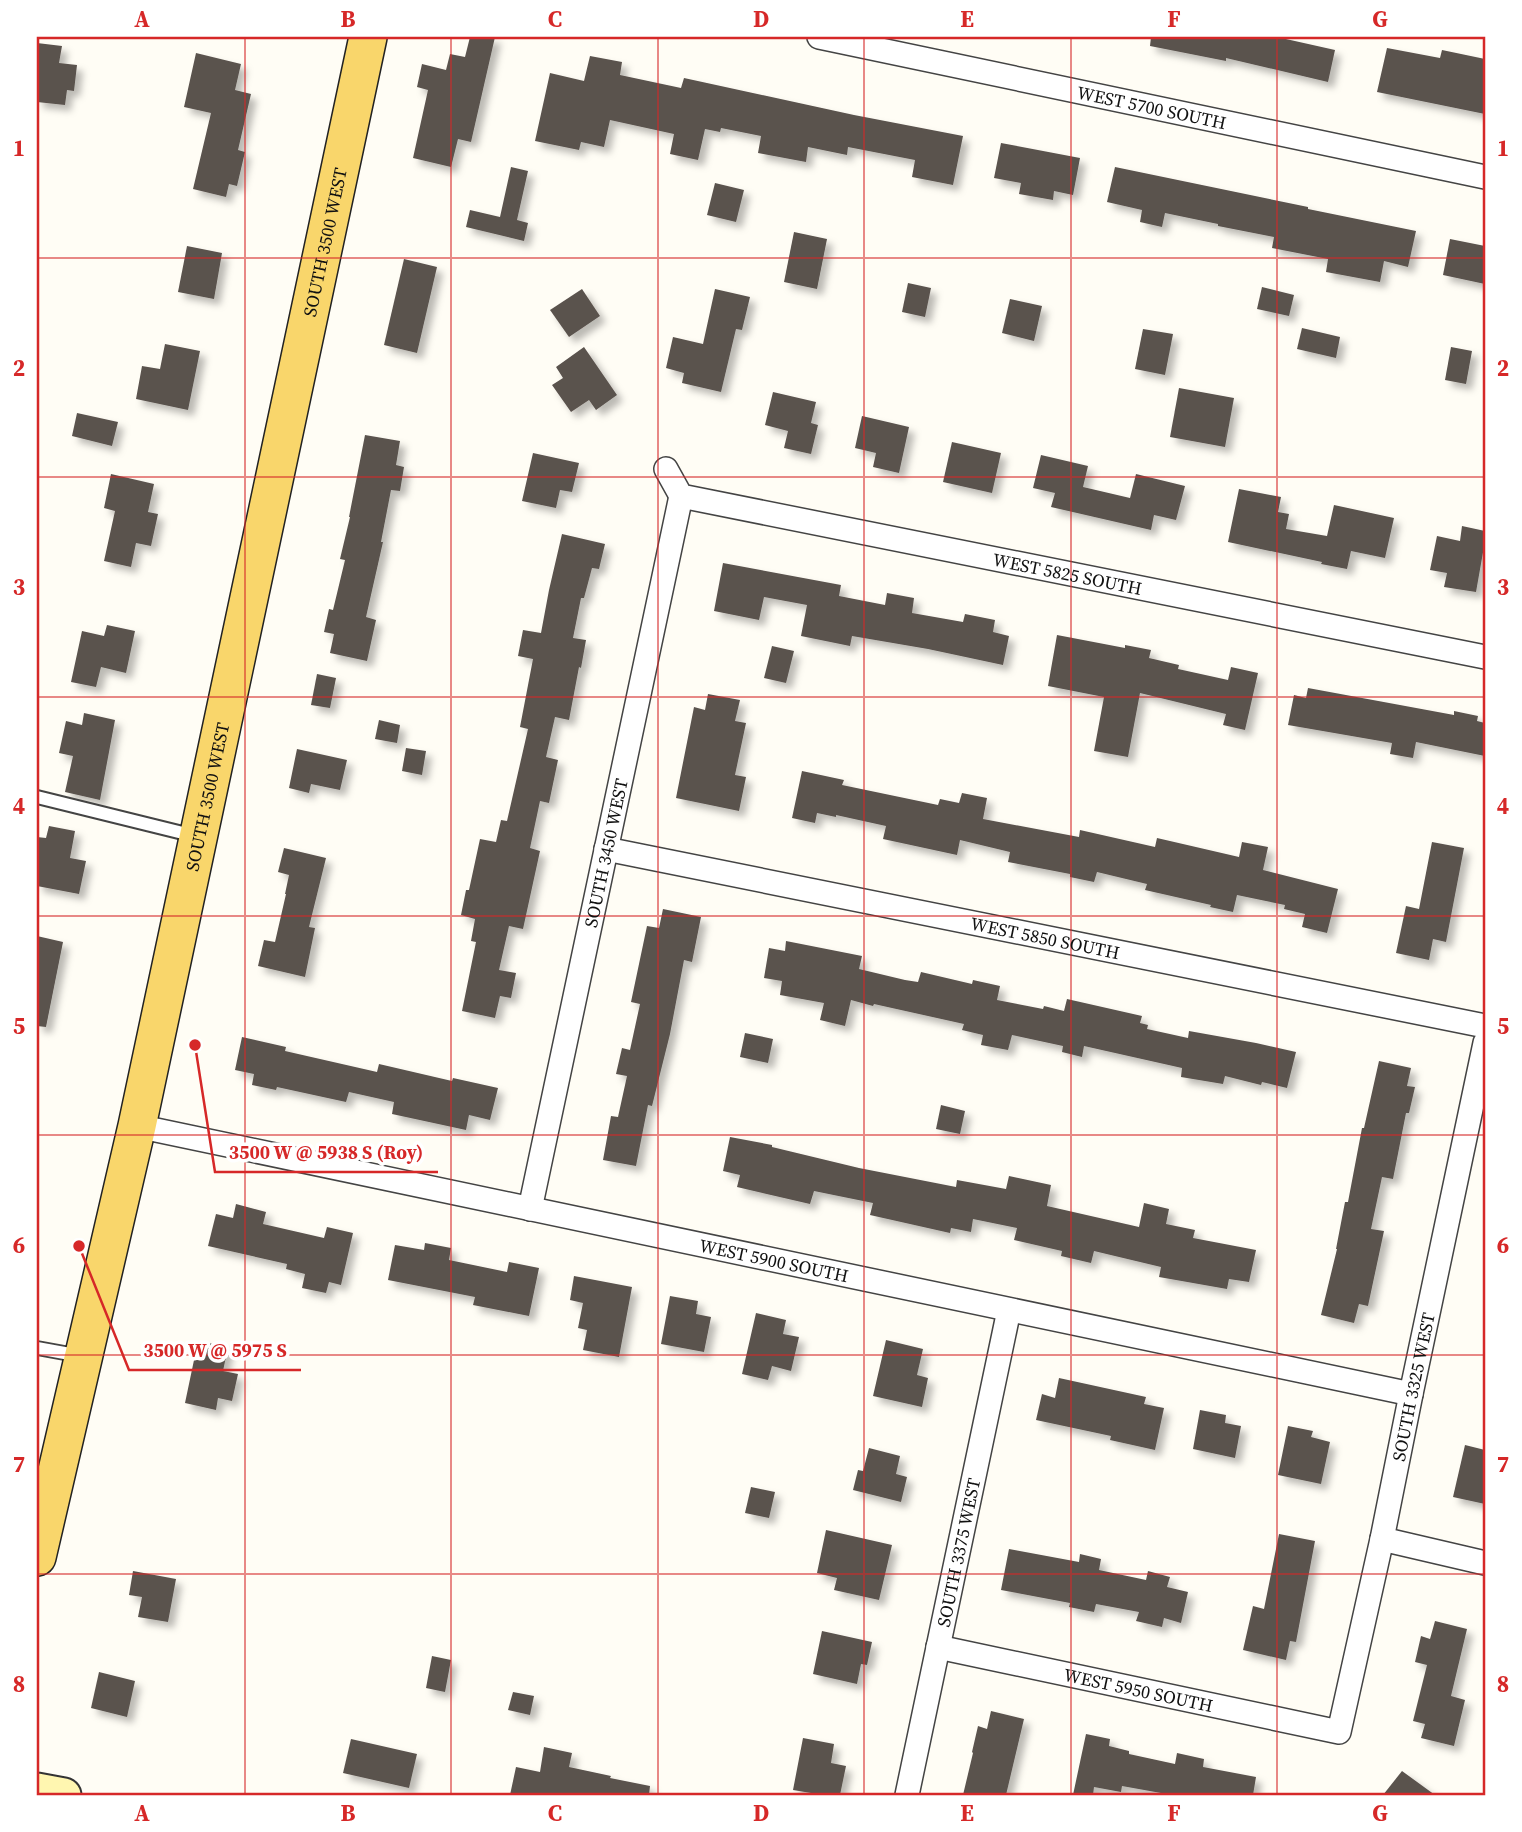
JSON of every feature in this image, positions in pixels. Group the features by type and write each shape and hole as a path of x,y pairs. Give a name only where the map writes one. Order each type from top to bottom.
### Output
{"main road":[{"name":"SOUTH 3500 WEST","path":"37,1556 137,1126 368,37"}],"street":[{"name":"WEST 5700 SOUTH","path":"819,37 1485,177"},
{"path":"666,469 681,496"},
{"name":"WEST 5825 SOUTH","path":"681,496 1485,657"},
{"name":"SOUTH 3450 WEST","path":"530,1209 681,496"},
{"name":"WEST 5850 SOUTH","path":"606,849 1485,1026"},
{"name":"SOUTH 3325 WEST","path":"1339,1732 1485,1043"},
{"name":"WEST 5900 SOUTH","path":"137,1126 1411,1394"},
{"name":"SOUTH 3375 WEST","path":"907,1795 1009,1310"},
{"path":"1382,1539 1485,1563"},
{"name":"WEST 5950 SOUTH","path":"938,1647 1339,1732"},
{"path":"37,1790 64,1795"}],"lane":[{"path":"37,797 199,837"},
{"path":"37,1348 83,1356"}],"building":[{"path":"470,37 495,37 471,142 458,139 451,167 413,158 428,90 417,87 422,64 446,70 450,54 465,57"},
{"path":"1151,37 1277,37 1335,50 1328,82 1226,58 1226,61 1150,46"},
{"path":"37,43 62,46 59,63 77,65 74,91 67,90 65,105 37,102"},
{"path":"1387,48 1440,58 1442,50 1485,59 1485,114 1377,92"},
{"path":"196,53 241,64 235,90 251,94 238,150 245,152 237,186 229,184 226,197 193,189 211,113 184,107"},
{"path":"590,56 622,62 620,75 681,88 684,78 963,136 953,185 912,177 915,160 848,147 847,155 808,147 806,162 758,153 761,136 721,128 720,132 705,129 698,160 670,154 674,134 610,120 604,147 581,142 579,150 535,141 550,73 584,81"},
{"path":"1001,143 1080,158 1073,195 1054,191 1053,200 1019,194 1021,183 994,178"},
{"path":"511,167 528,171 517,220 528,223 524,241 466,227 470,210 500,217"},
{"path":"1115,167 1416,231 1408,267 1384,261 1380,282 1326,272 1328,259 1272,248 1274,237 1165,213 1162,227 1140,222 1142,210 1107,202"},
{"path":"715,183 744,190 736,222 707,215"},
{"path":"794,232 827,239 817,289 784,282"},
{"path":"1450,239 1485,246 1485,284 1443,275"},
{"path":"187,246 222,253 214,299 178,292"},
{"path":"404,259 437,267 417,353 384,345"},
{"path":"908,283 931,288 925,317 902,312"},
{"path":"1262,287 1294,295 1289,316 1257,309"},
{"path":"582,289 600,316 569,337 550,310"},
{"path":"715,289 750,297 742,330 736,329 721,392 682,383 684,373 666,368 673,337 703,344"},
{"path":"1010,299 1042,306 1034,341 1002,333"},
{"path":"1302,328 1340,337 1336,358 1297,349"},
{"path":"1143,329 1173,334 1165,375 1135,369"},
{"path":"165,344 200,351 188,410 136,399 142,366 160,369"},
{"path":"584,347 617,395 596,410 589,400 571,412 552,385 563,378 556,367"},
{"path":"1451,347 1472,351 1466,384 1445,380"},
{"path":"1179,388 1234,398 1225,447 1170,437"},
{"path":"773,392 816,402 811,423 818,425 811,454 784,448 788,431 765,425"},
{"path":"77,413 118,422 112,446 72,436"},
{"path":"862,416 909,427 899,473 873,467 876,453 855,448"},
{"path":"365,435 400,441 396,465 404,467 400,491 391,490 383,542 366,617 376,620 367,661 330,653 334,634 324,632 329,609 333,610 345,560 340,559"},
{"path":"952,442 1001,453 992,493 943,482"},
{"path":"533,453 579,463 572,492 560,490 556,508 522,501"},
{"path":"1041,455 1088,466 1083,487 1130,498 1136,474 1185,486 1176,520 1154,515 1151,530 1051,507 1055,493 1033,488"},
{"path":"111,474 154,484 148,512 158,514 151,546 136,543 131,567 104,561 115,511 104,508"},
{"path":"1239,489 1281,497 1278,512 1289,514 1286,529 1327,536 1334,505 1394,518 1385,558 1351,551 1347,569 1228,542"},
{"path":"1462,526 1485,531 1476,592 1444,587 1447,573 1430,570 1437,536 1460,541"},
{"path":"562,534 605,544 599,569 592,568 584,598 581,598 573,638 586,640 581,668 579,667 569,720 555,717 546,757 558,760 549,803 540,801 530,848 540,851 523,929 509,926 499,970 516,973 511,998 500,996 495,1018 462,1011 476,942 471,941 475,919 461,915 480,839 496,842 501,820 507,821 528,729 520,727 533,659 518,656 523,630 541,633"},
{"path":"723,563 841,585 839,596 885,605 887,593 914,598 912,613 963,622 965,614 995,620 993,632 1009,636 1003,665 852,636 850,646 801,636 807,605 764,597 759,620 714,611"},
{"path":"107,625 135,631 126,673 101,667 96,687 71,682 82,631 104,636"},
{"path":"1057,635 1125,648 1125,645 1151,650 1149,658 1179,665 1178,669 1228,680 1231,667 1258,673 1245,730 1223,725 1226,714 1140,693 1128,757 1094,751 1104,697 1048,686"},
{"path":"772,646 794,651 786,683 764,678"},
{"path":"317,674 336,678 330,708 311,705"},
{"path":"1308,688 1454,715 1454,711 1478,716 1477,721 1485,723 1485,756 1416,742 1413,758 1390,754 1392,743 1288,725 1294,695 1306,698"},
{"path":"708,694 740,700 735,721 746,723 735,775 746,777 739,811 676,798 694,707 705,710"},
{"path":"84,713 115,720 100,800 65,792 73,756 59,753 66,721 82,725"},
{"path":"379,720 400,725 397,743 375,739"},
{"path":"406,748 426,751 422,775 402,771"},
{"path":"297,749 347,760 340,790 311,784 309,793 289,788"},
{"path":"802,771 844,780 842,785 938,805 940,799 959,803 962,793 987,798 983,819 1079,837 1080,830 1155,847 1157,838 1239,857 1242,842 1268,847 1263,870 1338,889 1327,933 1302,927 1305,914 1284,909 1285,905 1237,895 1233,912 1145,890 1147,884 1097,872 1094,882 1070,877 1070,874 1008,862 1010,852 960,840 957,855 883,839 886,826 817,813 815,823 792,818"},
{"path":"49,826 75,831 70,858 86,861 79,894 37,886 37,837 46,838"},
{"path":"1432,842 1464,848 1446,942 1433,939 1429,960 1396,953 1406,906 1419,909"},
{"path":"284,848 326,858 309,927 315,928 305,977 258,966 264,940 275,942 286,894 289,875 278,872"},
{"path":"663,909 701,917 692,962 684,960 670,1034 652,1106 648,1105 636,1166 603,1160 611,1116 618,1117 627,1076 616,1074 622,1048 630,1050 640,1004 631,1002 647,926 659,928"},
{"path":"37,936 63,942 46,1027 37,1026"},
{"path":"786,941 862,956 859,969 905,980 918,982 921,972 972,984 973,980 1000,986 997,1000 1064,1011 1067,999 1142,1016 1140,1023 1148,1025 1147,1029 1188,1038 1189,1031 1296,1052 1287,1088 1225,1076 1223,1084 1181,1077 1182,1068 1084,1046 1082,1057 1062,1052 1063,1046 1012,1035 1008,1050 981,1045 983,1035 962,1030 964,1024 851,1000 845,1026 820,1020 824,1003 780,995 782,981 764,978 769,948 785,951"},
{"path":"745,1033 773,1039 768,1063 740,1057"},
{"path":"242,1037 286,1047 285,1051 377,1072 379,1064 452,1081 453,1078 498,1088 490,1120 469,1115 466,1130 392,1114 394,1102 349,1092 346,1102 277,1087 276,1090 252,1085 254,1074 235,1070"},
{"path":"1379,1061 1411,1068 1407,1086 1415,1087 1409,1113 1406,1113 1393,1179 1382,1177 1371,1229 1384,1231 1368,1306 1359,1304 1354,1323 1321,1315"},
{"path":"941,1105 965,1111 960,1134 936,1129"},
{"path":"730,1137 859,1168 956,1187 957,1180 1006,1189 1009,1176 1051,1185 1047,1206 1139,1227 1144,1203 1169,1209 1166,1224 1195,1230 1193,1238 1256,1250 1249,1282 1229,1279 1227,1289 1159,1277 1161,1267 1094,1251 1091,1263 1061,1256 1062,1251 1014,1240 1017,1228 973,1219 971,1232 951,1228 950,1233 870,1215 873,1203 814,1191 810,1204 737,1187 740,1175 723,1171"},
{"path":"236,1204 266,1212 263,1224 324,1238 327,1227 353,1233 341,1285 329,1282 326,1293 302,1288 305,1274 286,1269 287,1264 208,1246 216,1214 233,1218"},
{"path":"425,1243 451,1248 449,1260 507,1272 509,1262 539,1268 529,1316 473,1305 475,1297 388,1280 395,1245 424,1250"},
{"path":"574,1276 632,1287 619,1357 583,1350 587,1330 578,1328 583,1303 570,1300"},
{"path":"670,1296 698,1301 696,1314 711,1317 704,1352 661,1344"},
{"path":"756,1313 786,1320 783,1334 799,1337 791,1371 772,1366 768,1380 742,1374"},
{"path":"886,1340 923,1349 917,1375 928,1378 922,1407 873,1396"},
{"path":"198,1341 228,1347 223,1371 238,1374 232,1401 218,1398 216,1410 185,1403"},
{"path":"1059,1378 1146,1397 1144,1404 1164,1408 1155,1450 1110,1440 1111,1436 1036,1420 1042,1394 1055,1398"},
{"path":"1200,1410 1226,1415 1225,1423 1241,1426 1235,1458 1193,1449"},
{"path":"1288,1426 1313,1431 1311,1437 1330,1442 1321,1484 1278,1475"},
{"path":"1465,1445 1485,1450 1485,1504 1453,1497"},
{"path":"869,1448 900,1456 896,1474 907,1477 901,1502 853,1490 858,1470 863,1471"},
{"path":"751,1487 775,1492 769,1518 745,1513"},
{"path":"826,1530 892,1545 879,1600 834,1590 837,1578 817,1573"},
{"path":"1279,1534 1315,1541 1296,1642 1290,1641 1286,1660 1243,1650 1253,1606 1264,1609"},
{"path":"1009,1549 1079,1562 1080,1554 1101,1559 1099,1570 1146,1580 1148,1571 1170,1577 1167,1587 1188,1592 1181,1623 1164,1618 1162,1627 1136,1621 1139,1612 1096,1604 1094,1612 1069,1607 1070,1603 1001,1590"},
{"path":"133,1571 176,1579 168,1622 138,1617 142,1597 129,1595"},
{"path":"1435,1621 1467,1629 1451,1696 1465,1700 1454,1746 1421,1738 1425,1724 1413,1721 1427,1665 1415,1662 1421,1636 1430,1639"},
{"path":"822,1631 872,1642 867,1665 861,1664 857,1684 813,1674"},
{"path":"432,1656 451,1660 445,1692 426,1688"},
{"path":"99,1672 135,1681 127,1717 91,1708"},
{"path":"513,1692 534,1696 530,1715 508,1710"},
{"path":"991,1711 1024,1719 1006,1795 963,1795 978,1726 987,1729"},
{"path":"1086,1734 1110,1739 1109,1746 1129,1751 1129,1754 1175,1764 1177,1753 1204,1759 1203,1767 1256,1777 1253,1795 1172,1795 1122,1786 1121,1792 1094,1787 1093,1795 1073,1795"},
{"path":"803,1738 834,1744 831,1763 846,1766 840,1795 793,1790"},
{"path":"351,1739 417,1754 409,1788 343,1773"},
{"path":"544,1747 572,1753 569,1767 650,1786 649,1795 510,1795 516,1767 540,1772"},
{"path":"1402,1771 1435,1795 1383,1795"}],"place":[{"name":"3500 W @ 5938 S (Roy)","path":"195,1045"},
{"name":"3500 W @ 5975 S","path":"79,1246"}]}
